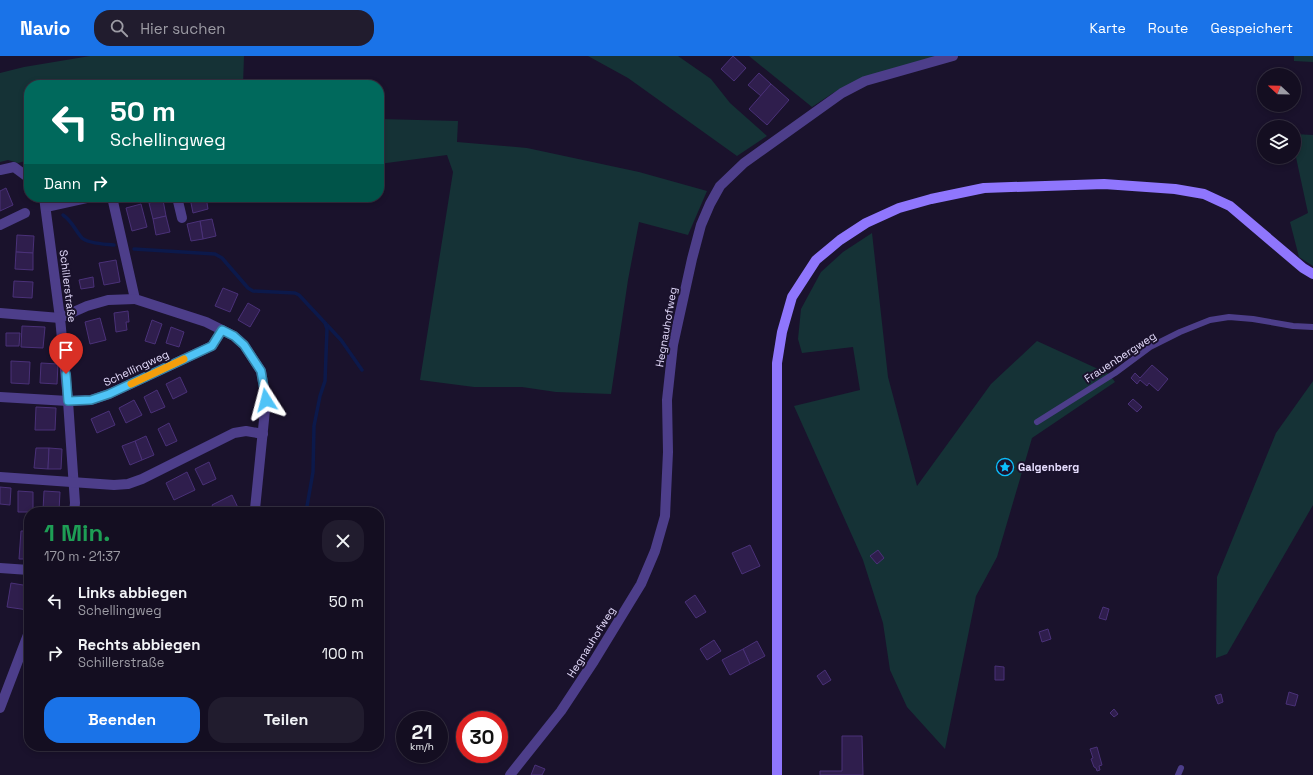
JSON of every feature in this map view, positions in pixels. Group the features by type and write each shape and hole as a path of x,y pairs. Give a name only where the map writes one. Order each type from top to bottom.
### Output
{"main road":[{"path":"777,775 777,363 782,332 792,298 816,260 840,240 866,223 899,208 931,199 984,188 1104,184 1175,189 1204,194 1230,206 1303,268 1313,274"}],"street":[{"name":"Hegnauhofweg","path":"510,775 561,711 594,661 641,584 656,551 665,516 668,452 667,400 673,345 701,225 720,186 744,163 842,93 865,81 952,56"},
{"path":"0,170 14,167 24,174"},
{"name":"Schillerstraße","path":"45,202 60,318 68,401 74,507"},
{"path":"113,202 135,299"},
{"path":"178,202 182,218"},
{"path":"0,225 25,213"},
{"path":"0,313 60,318 87,306 108,300 135,299 206,322 234,336 244,345 261,371 266,400 255,507"},
{"name":"Schellingweg","path":"0,397 68,401 91,400 116,391 212,346 222,330"},
{"path":"0,477 114,486 128,484 142,479 234,433 246,431 263,434"},
{"path":"0,568 24,570"},
{"path":"1,703 24,645"}],"lane":[{"name":"Frauenbergweg","path":"1037,422 1108,378 1150,347 1180,332 1210,320 1229,317 1253,319 1293,326 1313,327"},
{"path":"1178,775 1181,768"}],"green space":[{"path":"90,56 244,56 243,80 24,80 24,161 18,163 8,160 0,162 0,73 24,67"},
{"path":"588,56 678,56 711,79 730,103 767,136 737,156 628,78"},
{"path":"749,56 940,56 858,80 833,93 812,107"},
{"path":"1294,56 1313,56 1313,62 1294,61"},
{"path":"384,119 458,121 457,142 527,148 639,172 707,191 688,235 639,222 628,280 611,394 556,392 522,387 474,387 420,380 453,172 447,155 384,163"},
{"path":"1301,134 1313,135 1313,266 1299,257 1290,222 1308,213 1297,164 1301,164"},
{"path":"872,233 888,377 917,486 991,384 1037,341 1109,374 1115,382 1032,438 997,557 976,596 945,749 907,707 890,670 883,623 863,560 794,406 860,390 853,347 802,353 798,339 801,309 821,272 843,252"},
{"path":"1313,381 1313,505 1227,654 1216,658 1217,577 1276,433"}],"building":[{"path":"733,56 746,68 734,81 721,69"},
{"path":"759,73 771,84 761,96 748,85"},
{"path":"771,84 789,100 767,125 749,109"},
{"path":"6,188 13,205 0,211 0,191"},
{"path":"163,202 166,216 153,219 149,203"},
{"path":"191,202 207,202 208,209 193,213"},
{"path":"141,204 147,227 132,231 126,208"},
{"path":"166,216 170,232 156,235 153,219"},
{"path":"212,219 216,236 203,239 200,221"},
{"path":"200,221 203,239 191,241 187,224"},
{"path":"17,235 34,236 33,253 16,252"},
{"path":"16,252 33,253 33,270 15,269"},
{"path":"116,260 120,282 104,285 99,263"},
{"path":"93,277 94,287 81,289 79,280"},
{"path":"14,281 33,282 32,298 13,297"},
{"path":"223,288 238,294 230,312 215,306"},
{"path":"248,303 260,310 250,327 238,320"},
{"path":"128,311 129,322 126,322 127,330 116,332 114,313"},
{"path":"100,318 106,340 90,344 85,322"},
{"path":"152,320 162,324 155,344 145,341"},
{"path":"22,326 45,327 43,348 21,347"},
{"path":"171,327 184,332 179,347 166,343"},
{"path":"6,333 20,333 19,346 6,346"},
{"path":"11,361 30,362 29,384 11,383"},
{"path":"41,363 58,364 57,384 40,383"},
{"path":"1152,365 1168,379 1158,391 1149,383 1147,386 1140,380 1137,384 1131,378 1135,373 1140,378"},
{"path":"180,377 187,392 173,399 166,384"},
{"path":"157,390 165,407 151,413 144,397"},
{"path":"1133,399 1142,407 1137,412 1128,404"},
{"path":"134,400 142,415 126,423 119,408"},
{"path":"36,407 56,408 55,430 35,430"},
{"path":"109,411 115,425 97,433 91,419"},
{"path":"169,423 177,441 166,446 158,429"},
{"path":"146,436 154,455 142,460 135,441"},
{"path":"135,441 142,460 130,465 122,446"},
{"path":"36,448 49,448 48,469 34,468"},
{"path":"49,448 62,449 61,469 48,469"},
{"path":"209,462 216,479 203,485 195,469"},
{"path":"187,472 195,490 174,500 166,483"},
{"path":"0,487 11,488 10,505 0,504"},
{"path":"18,491 33,492 33,507 24,507 24,512 18,512"},
{"path":"44,491 60,492 59,507 43,507"},
{"path":"232,495 238,507 213,507 212,505"},
{"path":"21,531 24,531 24,559 19,559"},
{"path":"750,545 760,566 742,574 732,553"},
{"path":"878,550 884,558 877,564 870,556"},
{"path":"11,583 24,585 24,609 7,607"},
{"path":"695,595 706,612 696,618 685,602"},
{"path":"1103,607 1109,609 1106,620 1099,618"},
{"path":"1048,629 1051,639 1042,642 1039,632"},
{"path":"714,640 721,651 707,660 700,649"},
{"path":"757,641 765,656 750,664 743,649"},
{"path":"743,649 750,664 730,675 722,660"},
{"path":"995,666 1004,667 1004,680 995,680"},
{"path":"825,670 831,680 823,685 817,676"},
{"path":"1289,692 1298,695 1295,706 1286,704"},
{"path":"1221,694 1223,702 1218,704 1215,696"},
{"path":"1114,709 1118,714 1114,717 1110,713"},
{"path":"842,736 862,736 863,775 820,775 820,771 842,771"},
{"path":"1097,747 1102,765 1099,766 1100,770 1097,771 1091,759 1093,758 1090,749"},
{"path":"535,765 545,769 542,775 531,775"}],"waterway":[{"path":"63,215 69,220 85,240 114,245"},
{"path":"134,249 215,254 222,258 248,288 253,291 295,293 299,295 341,340 362,370"},
{"path":"307,507 313,472 314,426 320,396 325,381 327,329 325,323"}],"slow traffic":[{"path":"131,384 184,359"}],"place":[{"name":"Galgenberg","path":"1005,467"}],"route":[{"path":"66,374 68,401 91,400 109,394 212,346 222,330 234,336 244,345 261,371 266,400"}]}
